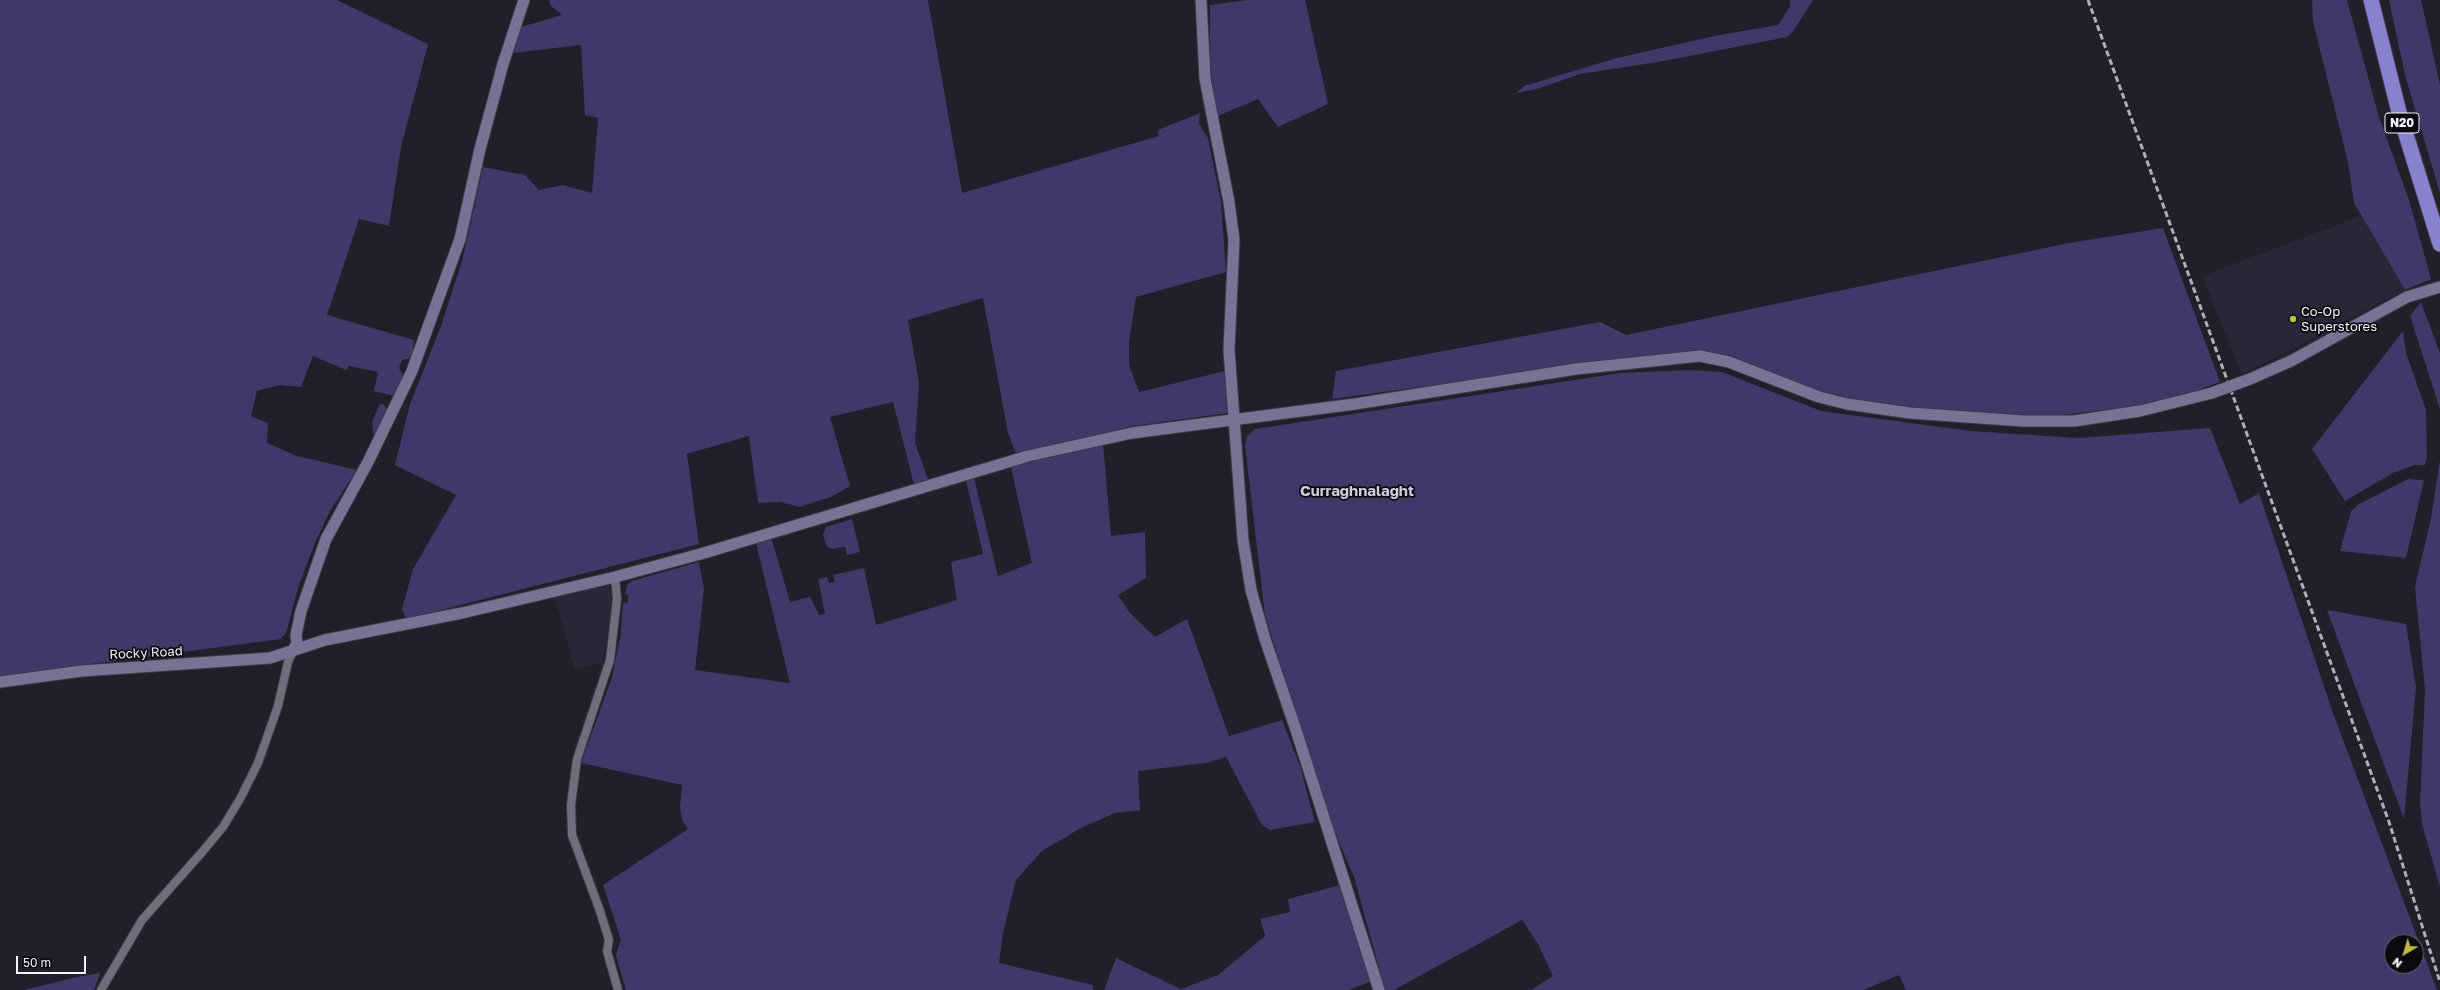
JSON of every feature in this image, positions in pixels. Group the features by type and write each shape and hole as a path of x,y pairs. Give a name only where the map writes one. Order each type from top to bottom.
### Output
{"highway":[{"name":"N20","path":"2371,0 2399,112 2440,244"}],"street":[{"path":"100,990 142,920 213,839 240,799 258,763 278,706 288,662 297,643 296,635 301,611 324,546 368,462 412,371 460,239 480,149 503,64 524,0"},
{"path":"1202,0 1205,79 1229,202 1234,240 1229,350 1243,540 1251,590 1265,639 1296,730 1378,990"},
{"name":"Rocky Road","path":"0,682 82,671 270,658 326,640 462,613 615,577 704,553 1028,456 1132,433 1355,404 1576,369 1700,356 1729,362 1819,397 1847,404 1910,413 2023,421 2074,422 2140,411 2212,393 2250,379 2291,360 2407,297 2438,287"},
{"path":"615,577 617,599 610,660 577,759 571,804 572,835 609,940 607,951 618,990"}],"shaded area":[{"path":"0,0 337,0 428,44 401,147 389,226 359,219 327,315 414,340 412,358 402,360 399,368 403,375 394,396 374,391 378,372 349,366 346,370 313,356 301,387 280,385 257,391 251,416 268,423 267,443 297,456 357,470 330,511 314,545 298,588 286,633 281,639 0,676"},
{"path":"549,0 928,0 962,193 1159,136 1158,130 1200,113 1199,124 1208,138 1221,202 1226,272 1136,297 1129,342 1129,365 1139,392 1225,371 1230,408 1227,413 1133,426 1018,459 1008,433 983,298 908,320 919,383 915,443 929,482 914,485 893,402 830,417 850,486 831,497 799,507 781,502 758,503 749,436 687,454 699,544 406,619 402,609 413,569 456,495 395,465 410,404 441,326 462,261 483,167 525,175 539,190 563,185 592,193 598,118 585,115 581,45 513,53 521,27 562,15 551,6"},
{"path":"1247,0 1305,0 1328,104 1278,127 1258,99 1218,116 1210,77 1210,5"},
{"path":"1790,0 1813,0 1794,30 1787,37 1664,61 1580,74 1537,89 1516,93 1524,86 1613,59 1714,36 1778,25 1790,6"},
{"path":"2312,0 2347,0 2379,117 2410,203 2431,279 2405,290 2354,203 2348,162 2313,21"},
{"path":"2389,0 2421,0 2440,84 2440,193 2405,75"},
{"path":"2361,216 2405,290 2242,375 2202,276"},
{"path":"2163,228 2220,382 2187,394 2132,407 2041,417 1884,405 1823,394 1729,355 1695,352 1640,357 1332,399 1336,371 1600,322 1626,335 2069,243"},
{"path":"2421,302 2440,353 2440,409 2410,316"},
{"path":"2403,331 2406,353 2426,410 2427,457 2425,465 2415,465 2393,473 2345,501 2312,449"},
{"path":"1690,370 1722,372 1821,411 1971,431 2079,438 2210,428 2240,504 2259,493 2333,713 2416,934 2384,934 2384,974 2424,974 2424,955 2437,990 1906,990 1899,975 1863,990 1531,990 1553,976 1538,944 1522,920 1394,990 1385,990 1354,877 1330,821 1265,616 1245,445 1247,436 1255,429 1620,373"},
{"path":"380,404 383,404 387,409 374,440 372,422"},
{"path":"1103,443 1111,536 1145,532 1146,578 1118,595 1130,613 1155,637 1187,619 1229,736 1282,720 1300,766 1315,822 1270,830 1262,825 1226,757 1206,763 1138,771 1140,810 1115,813 1081,828 1042,851 1016,880 1003,933 999,963 1093,985 1093,990 626,990 616,955 621,940 603,885 688,829 682,820 680,807 682,785 581,763 612,677 621,633 623,603 628,602 628,595 625,595 627,585 632,581 699,562 704,589 695,670 790,683 756,543 771,536 790,602 810,597 819,615 825,614 818,579 827,577 829,583 835,582 833,575 864,568 876,625 957,600 951,562 983,554 966,480 974,478 998,576 1032,563 1011,467"},
{"path":"2440,460 2440,887 2422,824 2420,803 2425,690 2415,587 2431,518"},
{"path":"2408,479 2424,480 2406,558 2340,551 2351,511 2359,504"},
{"path":"852,519 860,552 847,555 845,547 832,549 827,547 823,535 826,527"},
{"path":"608,582 613,602 603,662 575,669 554,597"},
{"path":"2327,610 2406,624 2416,687 2404,819"},
{"path":"1344,884 1375,980 1348,990 1104,990 1116,958 1181,989 1218,975 1265,936 1260,919 1290,912 1288,899"},
{"path":"100,973 94,990 24,990 77,977"}],"railway":[{"path":"2088,0 2389,822 2440,982"}],"place":[{"name":"Co-Op Superstores","path":"2293,319"}],"district":[{"name":"Curraghnalaght","path":"1357,491"}]}
